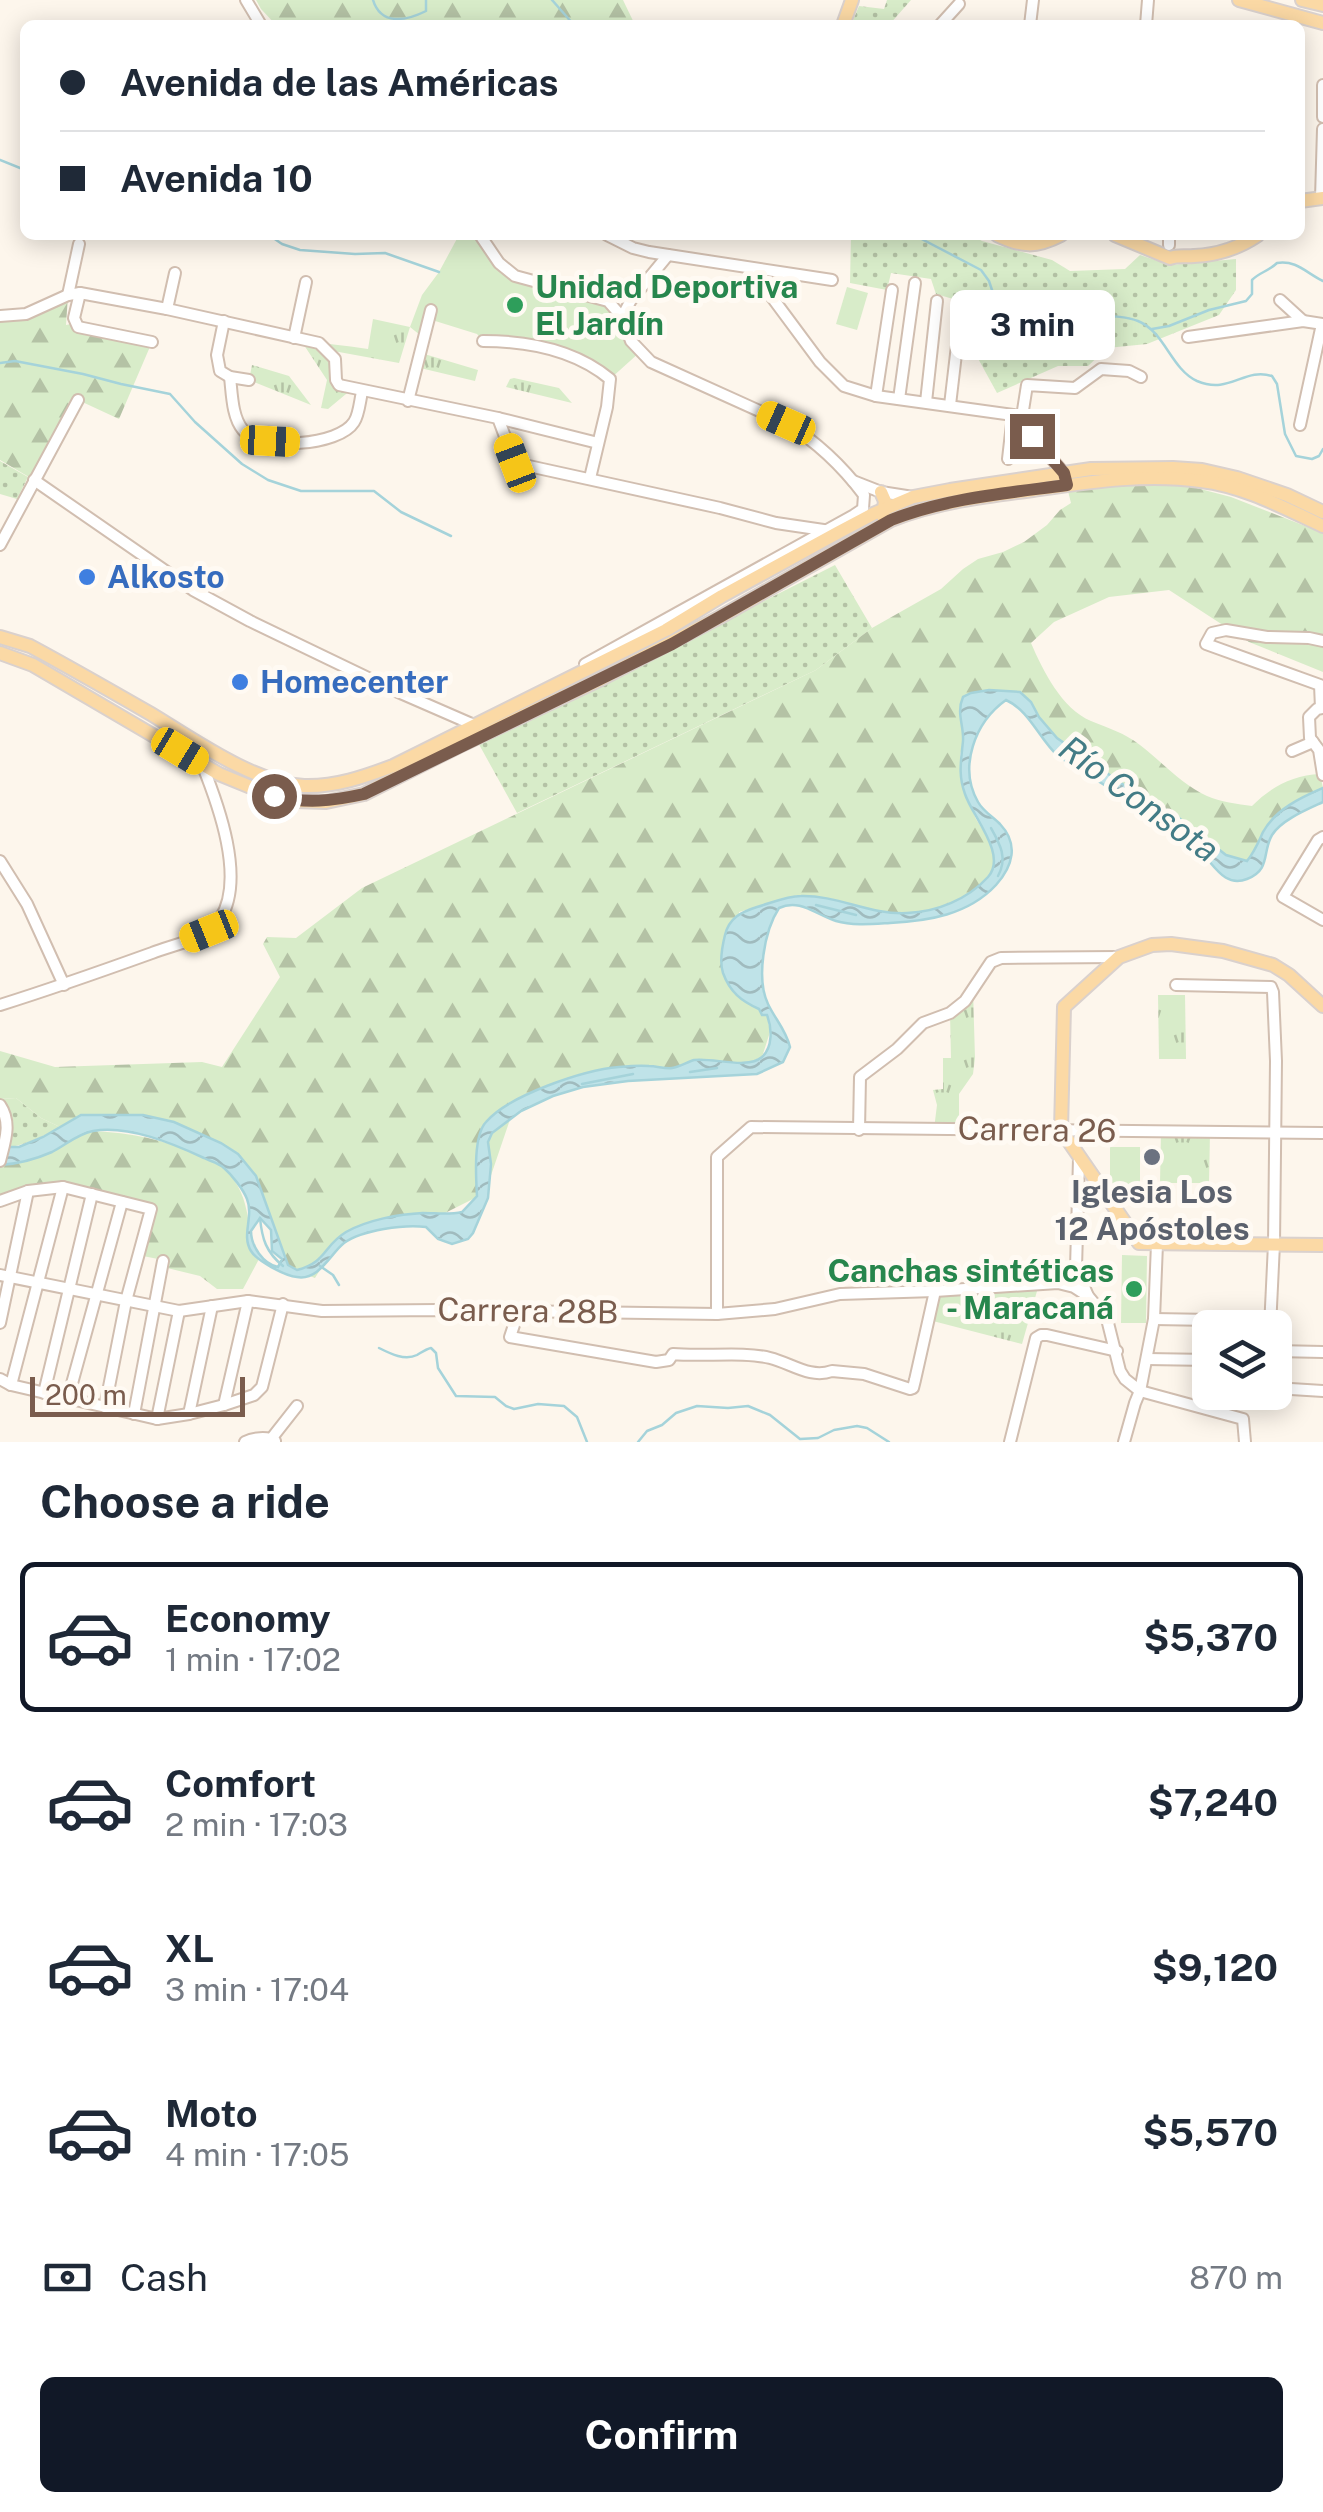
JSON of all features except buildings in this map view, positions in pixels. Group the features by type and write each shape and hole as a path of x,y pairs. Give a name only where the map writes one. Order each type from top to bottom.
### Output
{"main road":[{"path":"1239,0 1323,23"},
{"path":"1302,0 1323,6"},
{"path":"1007,240 1042,245 1052,240"},
{"path":"1138,240 1197,256 1220,253 1247,240"},
{"path":"0,652 32,665 218,774 274,796 326,802 364,794 615,672 891,520 917,510 1121,467 1202,470 1238,478 1323,512"},
{"path":"0,637 30,646 259,775 301,786 327,786 393,766 666,630 791,554 914,498 950,490 1066,479 1202,480 1266,500 1323,526"},
{"path":"846,545 879,522 886,509 881,492"},
{"path":"720,617 720,605 765,578 791,554"},
{"path":"459,746 477,732 474,725"},
{"path":"1323,1006 1273,965 1223,952 1171,944 1152,945 1119,957 1064,1007 1061,1130 1139,1243 1323,1244"}],"street":[{"path":"945,20 959,4"},
{"path":"1323,85 1323,118"},
{"path":"1322,198 1323,129"},
{"path":"483,240 499,263 515,276 608,302 630,300"},
{"path":"617,240 649,252 832,280"},
{"path":"79,244 74,294 78,327 152,342"},
{"path":"649,252 652,272"},
{"path":"622,317 630,300 668,255"},
{"path":"751,268 830,374 844,386 876,396 950,405 1017,419 1066,479"},
{"path":"167,308 175,274"},
{"path":"294,338 306,282"},
{"path":"899,399 915,283"},
{"path":"876,396 892,290"},
{"path":"0,316 26,314 74,294 167,308 319,343 335,359 339,385 598,442"},
{"path":"926,402 937,300"},
{"path":"1280,300 1304,320"},
{"path":"608,302 622,317 632,341 651,362 786,423 814,441 864,496 863,509 791,554"},
{"path":"408,401 430,310"},
{"path":"950,405 960,320"},
{"path":"1188,337 1304,320 1322,324 1300,425"},
{"path":"224,321 217,364 230,377 249,380"},
{"path":"489,342 522,342 548,348 576,357 610,379 590,478"},
{"path":"1008,459 1027,385 1075,388 1101,369 1140,376"},
{"path":"230,377 234,406 243,430 253,438 270,441 315,442 343,432 354,422 362,392"},
{"path":"0,545 78,400"},
{"path":"498,418 515,463 776,523 839,532"},
{"path":"34,480 194,590 376,682 474,725"},
{"path":"852,480 881,492 914,498"},
{"path":"776,523 791,533 795,541 791,554"},
{"path":"1323,641 1268,638 1226,630 1212,633 1206,644 1320,685 1322,708 1309,717 1310,738 1318,747 1323,775"},
{"path":"1292,751 1318,747"},
{"path":"0,1005 209,931 218,922 226,908 229,860 216,800 202,764"},
{"path":"216,800 218,774"},
{"path":"1323,838 1318,840 1283,897 1323,920"},
{"path":"0,861 27,904 64,985"},
{"path":"858,1130 860,1077 923,1023 950,1013 965,1001 991,962 1001,958 1119,957"},
{"path":"1176,985 1271,987 1273,992 1271,1310"},
{"path":"0,1105 6,1114 8,1132 0,1161"},
{"name":"Carrera 26","path":"718,1314 717,1157 751,1127 1323,1133"},
{"path":"1080,1160 1076,1268 1088,1296 1107,1319 1120,1371 1140,1391 1243,1419 1245,1442"},
{"path":"11,1385 63,1186"},
{"path":"0,1201 28,1191 63,1186 151,1209 126,1302 105,1407"},
{"path":"0,1323 5,1276 28,1191"},
{"path":"44,1392 92,1194"},
{"path":"68,1398 122,1202"},
{"path":"1124,1442 1140,1391 1154,1320 1157,1244"},
{"path":"134,1414 163,1260"},
{"path":"1058,1282 1076,1268"},
{"name":"Carrera 28B","path":"5,1276 179,1311 248,1301 322,1312 718,1314 775,1309 840,1294 1058,1282 1088,1296"},
{"path":"515,1311 510,1337 656,1362 668,1360 674,1354 769,1358 817,1374 864,1374 914,1388 936,1291"},
{"path":"224,1406 248,1301"},
{"path":"0,1379 11,1385 157,1419 224,1406 254,1395 262,1387 282,1304"},
{"path":"190,1414 212,1306"},
{"path":"157,1419 179,1311"},
{"path":"1154,1320 1192,1321"},
{"path":"1010,1442 1036,1338 1047,1335 1116,1351"},
{"path":"1292,1351 1323,1352"},
{"path":"1146,1359 1192,1360"},
{"path":"1292,1389 1323,1390"},
{"path":"245,1442 252,1438 274,1440 297,1406"}],"green space":[{"path":"256,0 623,0 633,20 271,20"},
{"path":"887,0 911,0 893,20 853,20 859,6 884,9"},
{"name":"Unidad Deportiva El Jardín","path":"456,240 484,240 506,270 608,301 640,352 610,379 576,357 483,341 477,334 432,320 425,339 410,327 422,295"},
{"path":"851,240 980,240 1052,260 1070,271 1125,269 1140,255 1170,265 1236,259 1236,290 1219,315 1147,344 1107,348 1088,366 1058,366 997,393 975,353 978,311 961,312 960,301 936,294 931,279 891,273 887,290 850,283"},
{"path":"847,287 868,293 857,330 836,324"},
{"path":"68,295 66,325 75,323 152,342 119,419 78,400 34,480 0,460 0,317 23,315"},
{"path":"373,319 410,327 399,363 328,350 336,380 352,389 328,409 321,408 327,380 300,339 368,349"},
{"path":"421,353 478,370 475,381 416,367"},
{"path":"252,365 289,376 311,405 249,380"},
{"path":"514,378 559,388 572,403 506,387"},
{"path":"0,461 28,477 17,499 0,494"},
{"path":"1146,483 1185,485 1231,497 1323,533 1323,672 1249,642 1169,590 1109,597 1054,622 1031,643 1048,677 1071,708 1134,741 1207,796 1252,806 1283,783 1320,774 1323,788 1275,818 1247,861 1226,855 1174,814 1091,764 1055,737 1020,692 984,691 963,697 959,711 964,793 993,846 991,875 956,905 919,912 874,911 798,895 739,912 735,993 767,1014 770,1032 762,1057 750,1062 602,1076 517,1099 485,1193 425,1223 341,1236 315,1278 287,1268 238,1153 221,1143 174,1122 143,1115 81,1115 60,1127 16,1098 0,1099 0,1051 55,1067 202,1062 222,1067 280,977 263,944 267,937 296,938 362,888 816,670 872,628 941,589 978,559 1024,542 1071,503 1068,491"},
{"path":"835,565 872,628 816,670 517,813 476,739"},
{"path":"973,990 975,1058 973,1074 959,1094 959,1129 934,1129 937,1105 933,1090 943,1089 943,1058 951,1058 950,1013"},
{"path":"1158,995 1185,995 1186,1059 1159,1059"},
{"path":"16,1098 60,1127 26,1143 3,1148 0,1099"},
{"path":"93,1131 160,1141 225,1169 243,1198 248,1244 259,1259 243,1289 217,1289 200,1276 163,1267 163,1260 138,1255 150,1209 63,1187 0,1201 0,1166 53,1151 70,1139"},
{"path":"1161,1132 1210,1133 1209,1183 1160,1183"},
{"path":"1110,1147 1140,1147 1140,1193 1110,1193"},
{"name":"Canchas sintéticas - Maracaná","path":"1122,1255 1147,1256 1146,1323 1121,1323"},
{"path":"1039,1284 1022,1344 929,1320 935,1291"}],"water":[{"path":"1020,692 1057,738 1141,797 1174,814 1226,855 1247,861 1268,824 1282,811 1323,788 1323,802 1276,830 1260,871 1241,881 1230,880 1165,823 1058,756 1022,711 1006,700 978,733 970,760 972,788 978,802 1000,824 1012,847 1010,863 996,885 960,910 904,922 849,924 801,906 779,908 766,942 762,969 764,994 790,1047 783,1062 757,1074 583,1087 521,1111 492,1133 488,1142 488,1198 473,1233 452,1244 438,1239 426,1227 372,1231 344,1243 312,1275 297,1277 272,1267 251,1251 247,1239 247,1199 227,1171 164,1141 121,1131 93,1131 46,1155 0,1165 0,1147 19,1147 81,1115 143,1115 174,1122 238,1154 256,1176 288,1265 297,1270 314,1263 339,1237 364,1224 404,1215 462,1212 477,1196 476,1158 482,1128 512,1102 604,1069 672,1068 694,1060 748,1063 762,1057 771,1037 767,1015 737,995 722,968 727,929 741,914 801,896 893,913 918,912 961,898 988,877 994,858 965,794 961,774 960,708 963,697 971,693","holes":["260,1218 271,1230 272,1251 282,1259 278,1267 263,1258 251,1231"]}],"waterway":[{"path":"373,0 382,14 395,19 426,11 426,0"},
{"path":"552,0 570,20"},
{"path":"0,160 20,168"},
{"path":"276,240 300,250 385,253 439,272"},
{"path":"924,240 981,270 1000,314 1011,319 1022,322 1078,316 1129,318 1155,333 1181,368 1197,381 1219,385 1253,375 1272,376 1277,384 1285,434 1296,456 1312,459 1323,449"},
{"path":"1152,329 1246,301 1252,294 1252,280 1277,263 1296,265 1323,281"},
{"path":"0,363 15,361 170,394 242,464 268,480 301,491 374,491 401,512 451,536"},
{"name":"Río Consota","path":"991,828 1003,857 998,876"},
{"name":"Río Consota","path":"816,905 856,915"},
{"name":"Río Consota","path":"690,1072 717,1068"},
{"name":"Río Consota","path":"582,1084 633,1074"},
{"name":"Río Consota","path":"260,1218 266,1245 283,1266"},
{"path":"320,1266 339,1285"},
{"path":"379,1348 408,1357 431,1348 436,1353 438,1368 456,1396 495,1397 514,1409 538,1404 564,1406 577,1417 587,1442"},
{"path":"638,1442 647,1431 676,1413 697,1406 748,1406 770,1415 800,1439 818,1438 857,1426 889,1442"}],"place":[{"name":"Unidad Deportiva El Jardín","path":"515,305"},
{"name":"Alkosto","path":"87,577"},
{"name":"Homecenter","path":"240,682"},
{"name":"Iglesia Los 12 Apóstoles","path":"1152,1157"},
{"name":"Canchas sintéticas - Maracaná","path":"1134,1289"}],"route":[{"path":"274,796 326,802 364,794 672,644 891,520 952,501 1067,485 1064,473 1032,436"}]}
